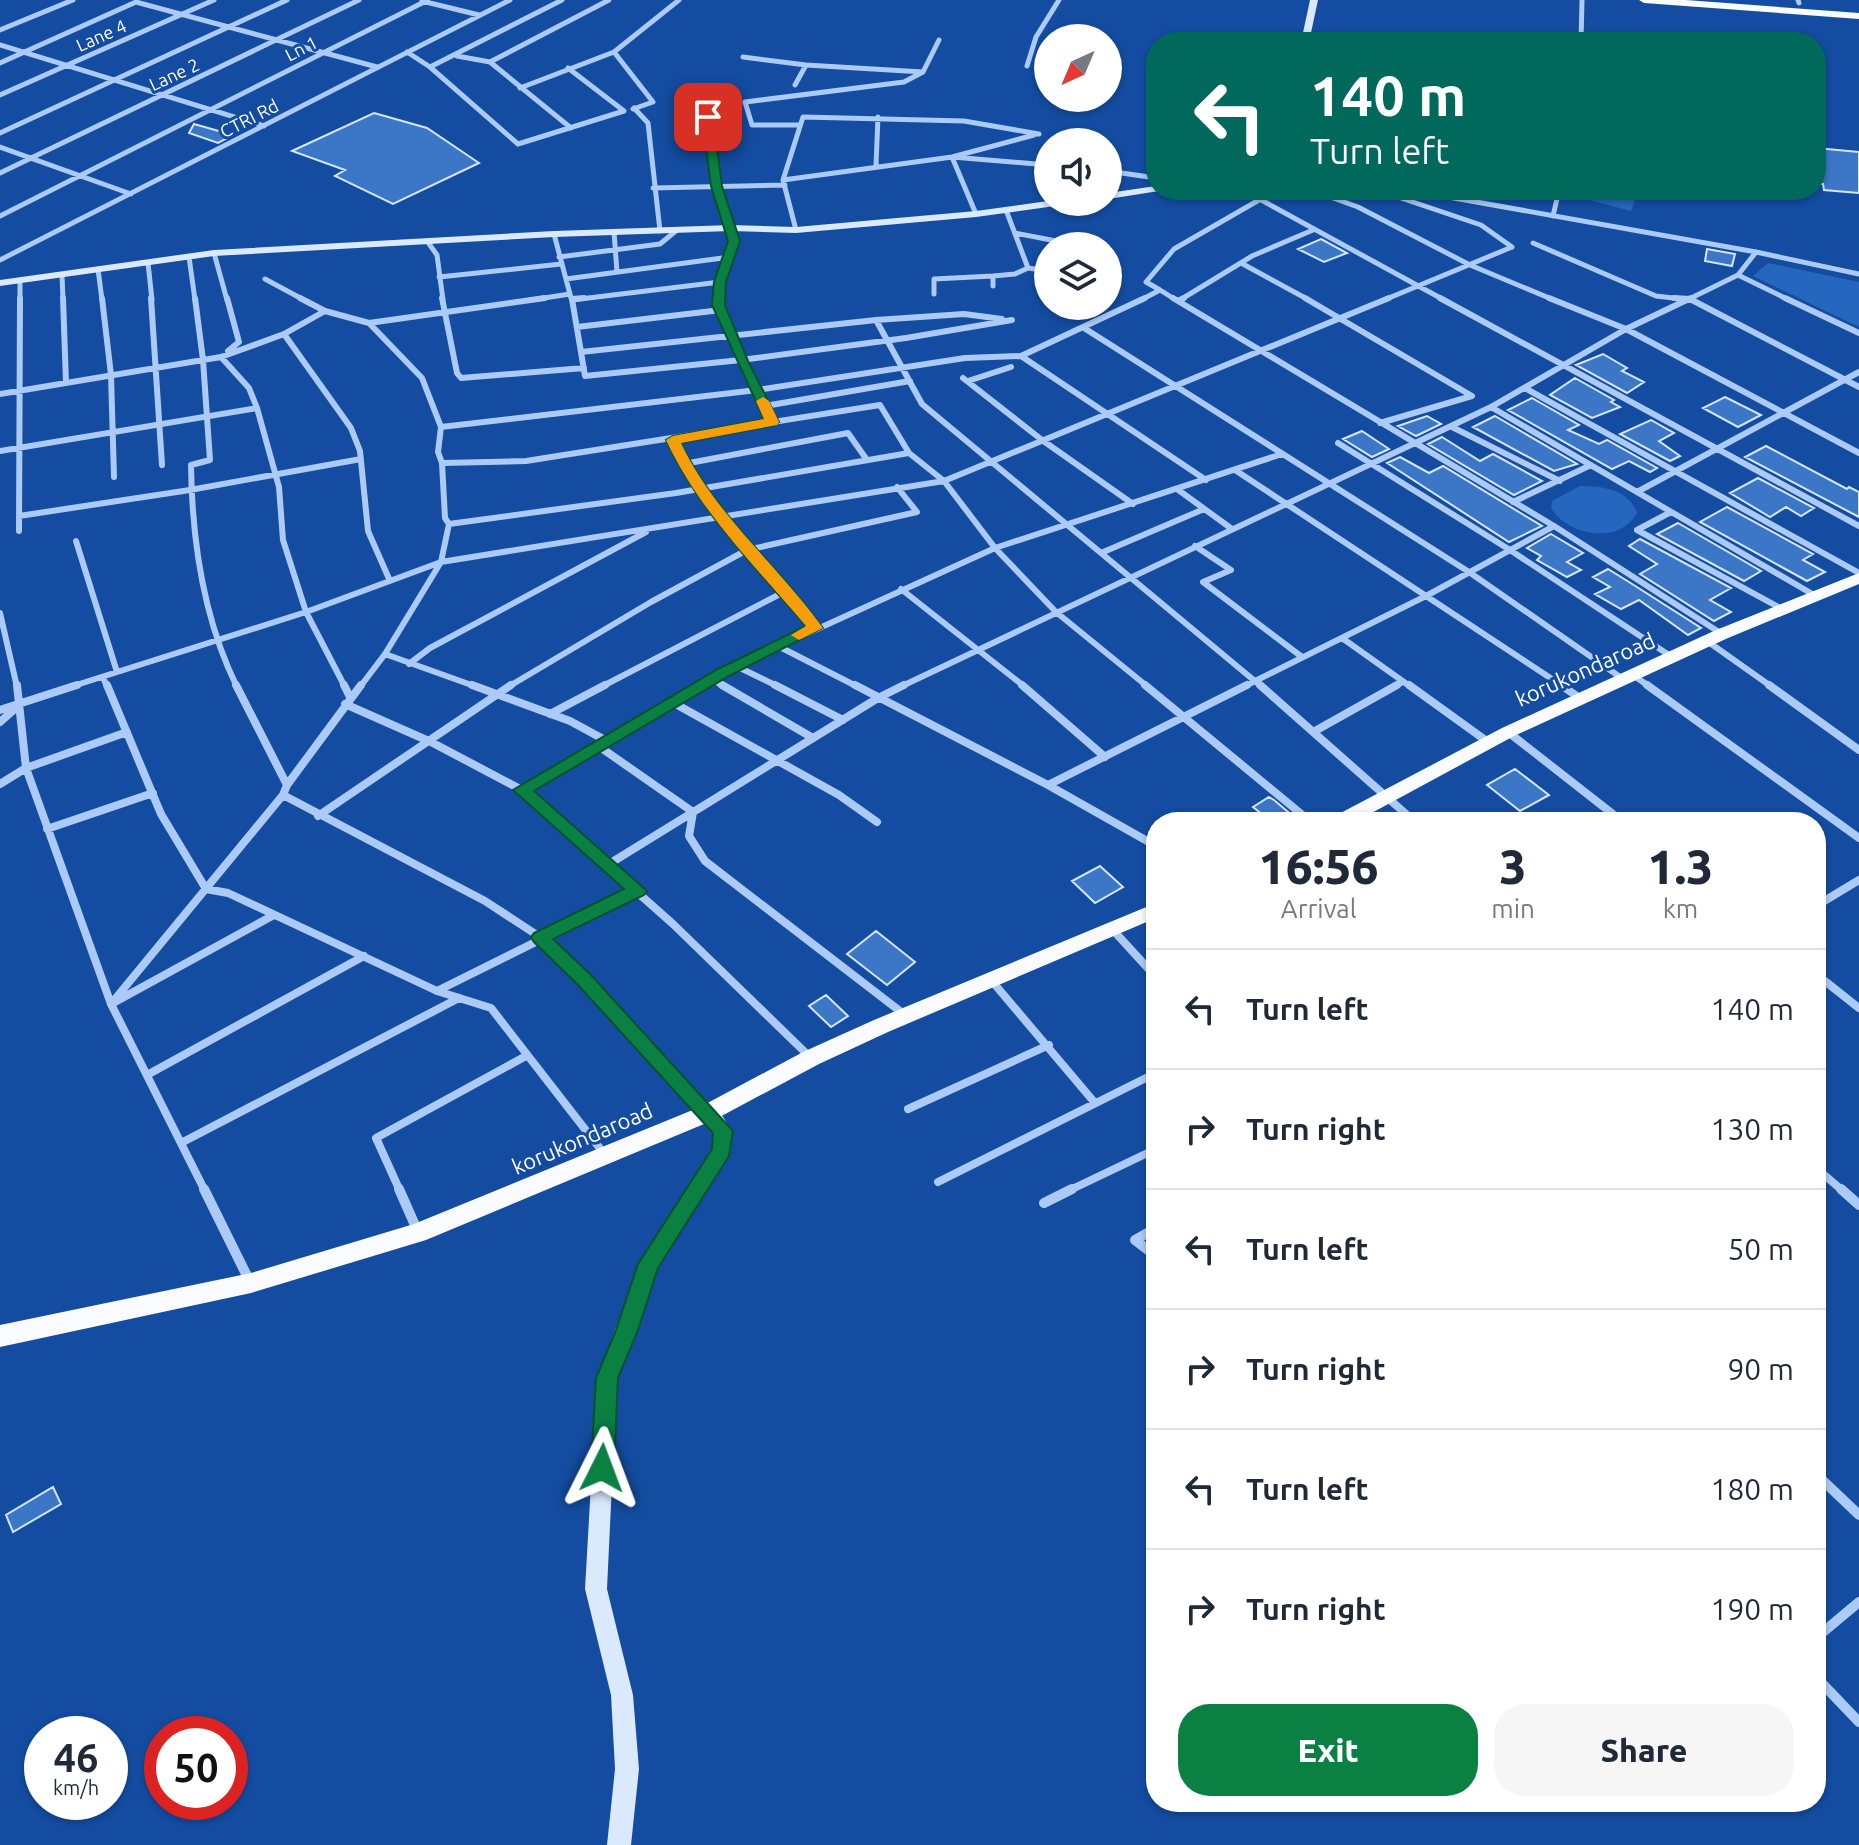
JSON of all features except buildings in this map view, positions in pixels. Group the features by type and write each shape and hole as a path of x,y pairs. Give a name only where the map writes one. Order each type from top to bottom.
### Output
{"main road":[{"path":"1644,0 1859,16"},
{"path":"1750,0 1859,8"},
{"name":"korukondaroad","path":"1360,812 1508,732 1714,637 1859,575"},
{"name":"korukondaroad","path":"0,1336 251,1283 418,1233 708,1113 811,1058 1146,914"}],"street":[{"path":"0,30 73,0"},
{"name":"Lane 4","path":"0,95 214,0"},
{"path":"0,133 287,0"},
{"name":"Lane 2","path":"0,173 359,0"},
{"path":"424,0 480,15"},
{"name":"Ln 1","path":"0,216 189,123 424,0"},
{"name":"CTRI Rd","path":"0,260 510,0"},
{"path":"430,67 562,0"},
{"path":"490,62 609,0"},
{"path":"520,88 614,52 679,0"},
{"path":"1027,66 1036,37 1059,0"},
{"path":"1307,32 1314,0"},
{"path":"1581,32 1582,0"},
{"path":"0,63 136,2 378,68"},
{"path":"800,125 752,125 745,102 904,82 923,72 939,40"},
{"path":"0,45 265,126"},
{"path":"407,52 430,67 518,144 653,102 614,52"},
{"path":"456,56 490,62 571,128"},
{"path":"743,57 806,65 923,72"},
{"path":"795,85 806,65"},
{"path":"568,68 624,111"},
{"path":"634,108 648,123 660,231"},
{"path":"708,117 717,186 734,241 720,282 721,310 772,422"},
{"path":"653,188 784,183 876,165 952,157 1039,134 964,121 803,117 784,183 796,230"},
{"path":"876,165 878,117"},
{"path":"0,147 131,194"},
{"path":"952,157 1034,164"},
{"path":"952,157 976,214"},
{"path":"1122,173 1146,177"},
{"path":"1122,194 1146,190"},
{"path":"1859,526 1259,200 1174,249 1146,282 1554,526 1714,637 1859,750"},
{"path":"1339,200 1470,265 1626,329 1859,453"},
{"path":"0,710 306,612 441,562 944,481 1512,247 1481,225 1407,200"},
{"path":"1464,200 1756,252 1859,274"},
{"path":"1553,216 1557,200"},
{"path":"0,283 214,253 554,234 731,228 796,230 1034,206"},
{"path":"1006,210 1028,268"},
{"path":"439,277 660,244 677,230"},
{"path":"1178,301 1241,263 1313,230"},
{"path":"614,232 617,272"},
{"path":"1015,233 1034,237"},
{"path":"554,234 571,296 585,376 889,343 1012,320 964,314 876,320 581,352"},
{"path":"427,241 437,255 444,310 457,373 461,378 584,368"},
{"path":"1533,243 1656,296 1690,299 1859,387"},
{"path":"609,864 878,698 1452,427 1626,329 1738,275 1756,252"},
{"path":"214,253 239,342 221,357"},
{"path":"189,257 203,360 210,460 191,465 190,490 198,555 217,640 287,785"},
{"path":"566,279 730,257"},
{"path":"148,263 158,367 162,465"},
{"path":"1241,263 1343,318 1472,396 1380,423"},
{"path":"934,294 934,279 1015,274 1028,268 1034,269"},
{"path":"98,269 111,375 114,477"},
{"path":"62,275 66,383"},
{"path":"1738,275 1859,333"},
{"path":"993,276 993,286"},
{"path":"265,279 325,311 369,323 444,310 720,282"},
{"path":"19,531 20,280"},
{"path":"441,427 757,390 965,358 1021,356 1160,290"},
{"path":"577,327 721,310"},
{"path":"0,394 221,357 284,334 325,311"},
{"path":"876,320 922,404 1315,731 1404,812"},
{"path":"111,1004 283,795 287,785 385,654 441,562 449,524 445,518 442,463 438,452 441,427 422,378 369,323"},
{"path":"1084,328 1469,572 1628,677 1822,812"},
{"path":"284,334 351,428 361,459 368,531 390,581"},
{"path":"1021,356 1106,416 1206,480"},
{"path":"221,357 249,388 257,408 275,474 283,540 306,612 348,701 522,790 609,864 811,1058"},
{"path":"1011,367 966,380 1042,440 1133,504"},
{"path":"1637,492 1859,372"},
{"path":"765,406 910,381"},
{"path":"1525,388 1859,575"},
{"path":"442,463 526,461 880,405 909,453 944,481 995,548 1056,612 1299,812"},
{"path":"1491,407 1814,595"},
{"path":"0,451 257,408"},
{"path":"1452,427 1560,481"},
{"path":"684,464 848,433 867,460"},
{"path":"673,440 684,464 720,516 815,628"},
{"path":"1338,443 1510,550 1672,657"},
{"path":"449,524 701,488 909,453"},
{"path":"522,790 711,679 776,645 901,589 995,548 1282,454"},
{"path":"19,516 190,490 361,459"},
{"path":"1513,502 1591,465"},
{"path":"1235,470 1582,699"},
{"path":"318,816 431,742 497,694 651,602 747,550 917,512 897,487"},
{"path":"1177,489 1232,529"},
{"path":"1101,553 1204,509"},
{"path":"1671,512 1637,530 1782,609"},
{"path":"1048,785 1426,596 1554,526"},
{"path":"409,664 430,648 654,527"},
{"path":"76,541 84,582 106,632 117,672"},
{"path":"1195,546 1231,570 1203,582 1302,657"},
{"path":"901,589 980,649 1105,757"},
{"path":"550,714 784,592"},
{"path":"0,613 21,703 26,768 111,1004 251,1283"},
{"path":"1342,638 1488,742"},
{"path":"776,645 1048,785 1146,840"},
{"path":"385,654 550,714 601,743 693,812"},
{"path":"736,666 843,720"},
{"path":"103,677 153,793 189,867 206,889 228,893 437,991 491,1008 606,1156"},
{"path":"711,679 813,738"},
{"path":"1315,731 1403,682"},
{"path":"672,702 839,795 877,822"},
{"path":"0,722 21,703"},
{"path":"0,784 26,768 127,732"},
{"path":"1508,732 1610,812"},
{"path":"47,829 153,793"},
{"path":"283,795 485,901 540,937 723,1131 722,1150 649,1264 607,1378 596,1589 622,1695 627,1769 619,1845"},
{"path":"693,812 689,836 705,861 906,1015"},
{"path":"1826,815 1859,838"},
{"path":"1826,900 1859,880"},
{"path":"437,991 540,937 638,891"},
{"path":"111,1004 272,916"},
{"path":"1112,929 1146,966"},
{"path":"147,1075 364,956"},
{"path":"991,979 1095,1103"},
{"path":"1826,982 1859,1008"},
{"path":"181,1143 459,998"},
{"path":"908,1109 1049,1045"},
{"path":"418,1233 376,1138 526,1056"},
{"path":"938,1182 1146,1078"},
{"path":"1044,1203 1146,1154"},
{"path":"1826,1183 1859,1205"},
{"path":"1146,1234 1135,1240 1146,1248"},
{"path":"1826,1484 1859,1515"},
{"path":"1826,1630 1859,1602"},
{"path":"1826,1687 1859,1722"}],"shaded area":[{"path":"1589,200 1635,200 1631,211"},
{"path":"1768,263 1859,282 1859,327 1753,276"},
{"path":"1580,486 1614,490 1628,499 1637,513 1629,523 1606,533 1593,533 1569,525 1551,508 1552,501"}],"slow traffic":[{"path":"763,401 772,422 673,440 684,464 720,516 815,628 799,635"}],"route":[{"path":"602,1468 607,1378 649,1264 706,1179 722,1150 723,1131 584,980 540,937 638,891 522,790 723,672 815,628 720,516 684,464 673,440 772,422 719,305 720,282 734,241 717,186 708,117"}]}
